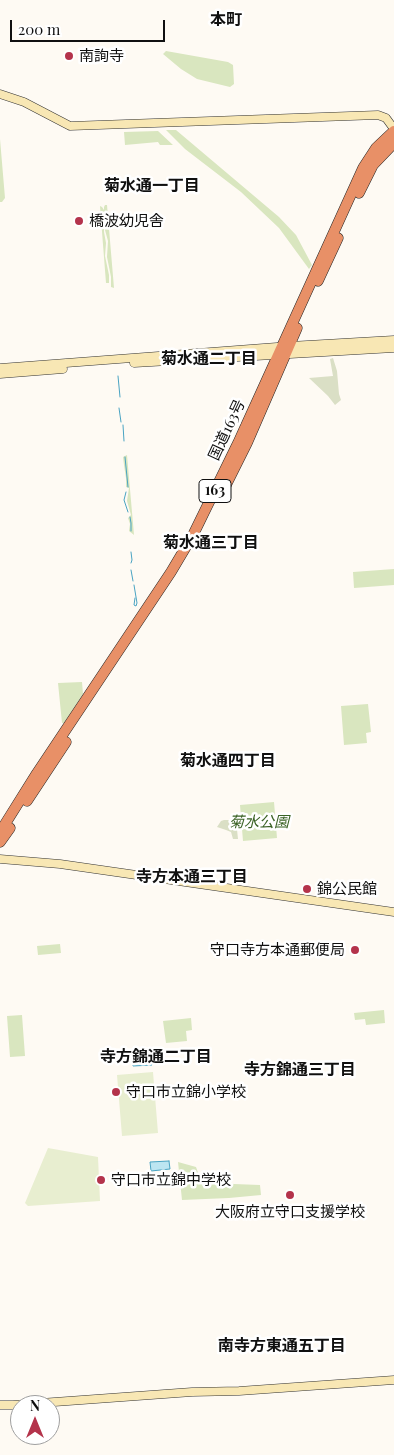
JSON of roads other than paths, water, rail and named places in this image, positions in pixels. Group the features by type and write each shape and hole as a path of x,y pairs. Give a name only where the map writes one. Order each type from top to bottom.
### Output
{"highway":[{"name":"国道163号","path":"0,842 194,547 247,443 284,351 363,168 376,148 394,130"},
{"name":"国道163号","path":"0,832 37,773 171,572 193,535 303,314 364,183 374,165 394,143"}],"street":[{"path":"0,94 24,102 70,126 378,116 386,118 394,130"},
{"path":"0,374 284,351 394,340"},
{"path":"0,368 284,351 394,348"},
{"path":"0,859 60,864 394,912"},
{"path":"0,1405 394,1380"}],"water":[{"path":"151,1056 152,1065 133,1066 132,1057"},
{"path":"169,1161 170,1169 151,1171 150,1162"}],"waterway":[{"path":"118,376 120,397"},
{"path":"119,408 121,422"},
{"path":"123,425 124,441"},
{"path":"125,457 128,487"},
{"path":"126,492 124,500 128,512"},
{"path":"130,517 131,531"},
{"path":"131,552 131,563"},
{"path":"131,570 133,581"},
{"path":"134,585 136,606 134,605 135,598"}],"place":[{"name":"南詢寺","path":"69,56"},
{"name":"橋波幼児舎","path":"79,221"},
{"name":"錦公民館","path":"307,889"},
{"name":"守口寺方本通郵便局","path":"355,950"},
{"name":"守口市立錦小学校","path":"116,1092"},
{"name":"守口市立錦中学校","path":"101,1180"},
{"name":"大阪府立守口支援学校","path":"290,1195"}],"district":[{"name":"本町","path":"226,20"},
{"name":"菊水通一丁目","path":"152,186"},
{"name":"菊水通二丁目","path":"209,359"},
{"name":"菊水通三丁目","path":"211,543"},
{"name":"菊水通四丁目","path":"228,761"},
{"name":"寺方本通三丁目","path":"192,877"},
{"name":"寺方錦通二丁目","path":"156,1057"},
{"name":"寺方錦通三丁目","path":"300,1070"},
{"name":"南寺方東通五丁目","path":"282,1346"}],"park label":[{"name":"菊水公園","path":"259,822"}]}
